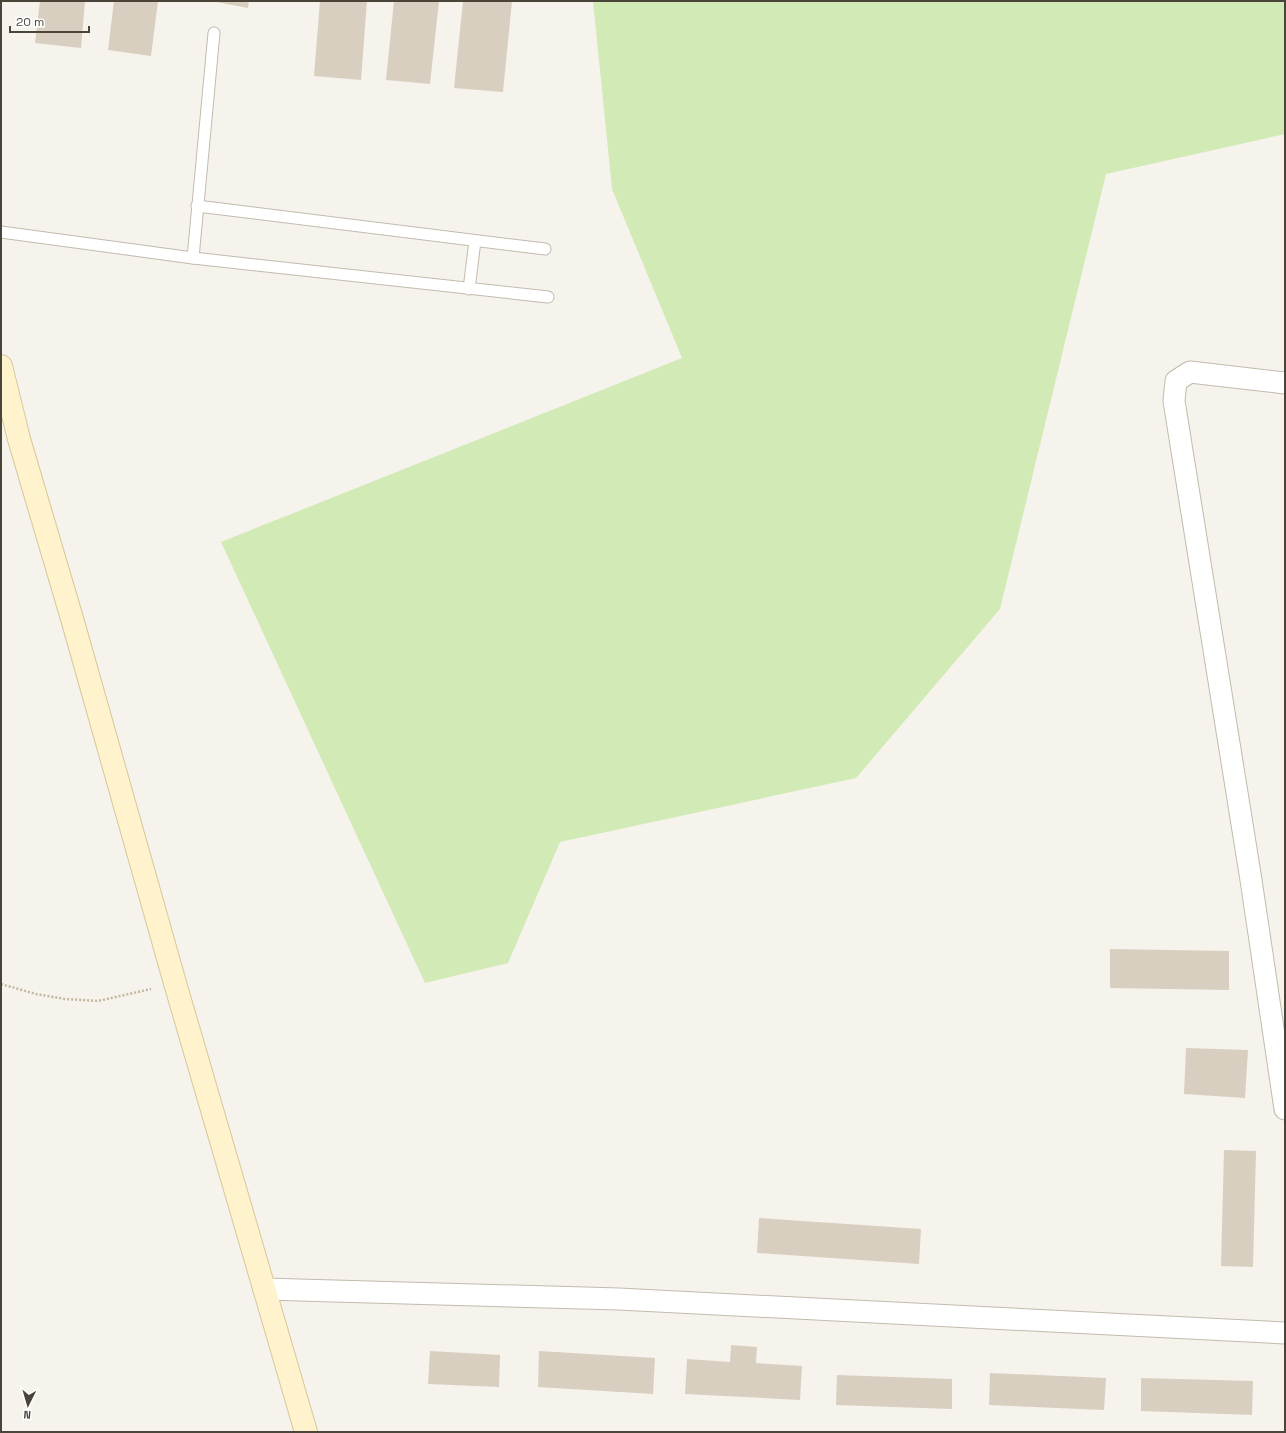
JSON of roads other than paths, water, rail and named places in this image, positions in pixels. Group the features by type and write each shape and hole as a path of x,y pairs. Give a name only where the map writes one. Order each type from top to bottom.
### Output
{"main road":[{"path":"1,366 19,439 306,1432"}],"street":[{"path":"1285,383 1190,372 1176,381 1174,401 1251,880 1285,1110"},
{"path":"264,1289 619,1299 1285,1333"}],"lane":[{"path":"193,258 214,33"},
{"path":"197,206 545,249"},
{"path":"1,232 193,258 548,297"},
{"path":"469,289 475,241"}]}
